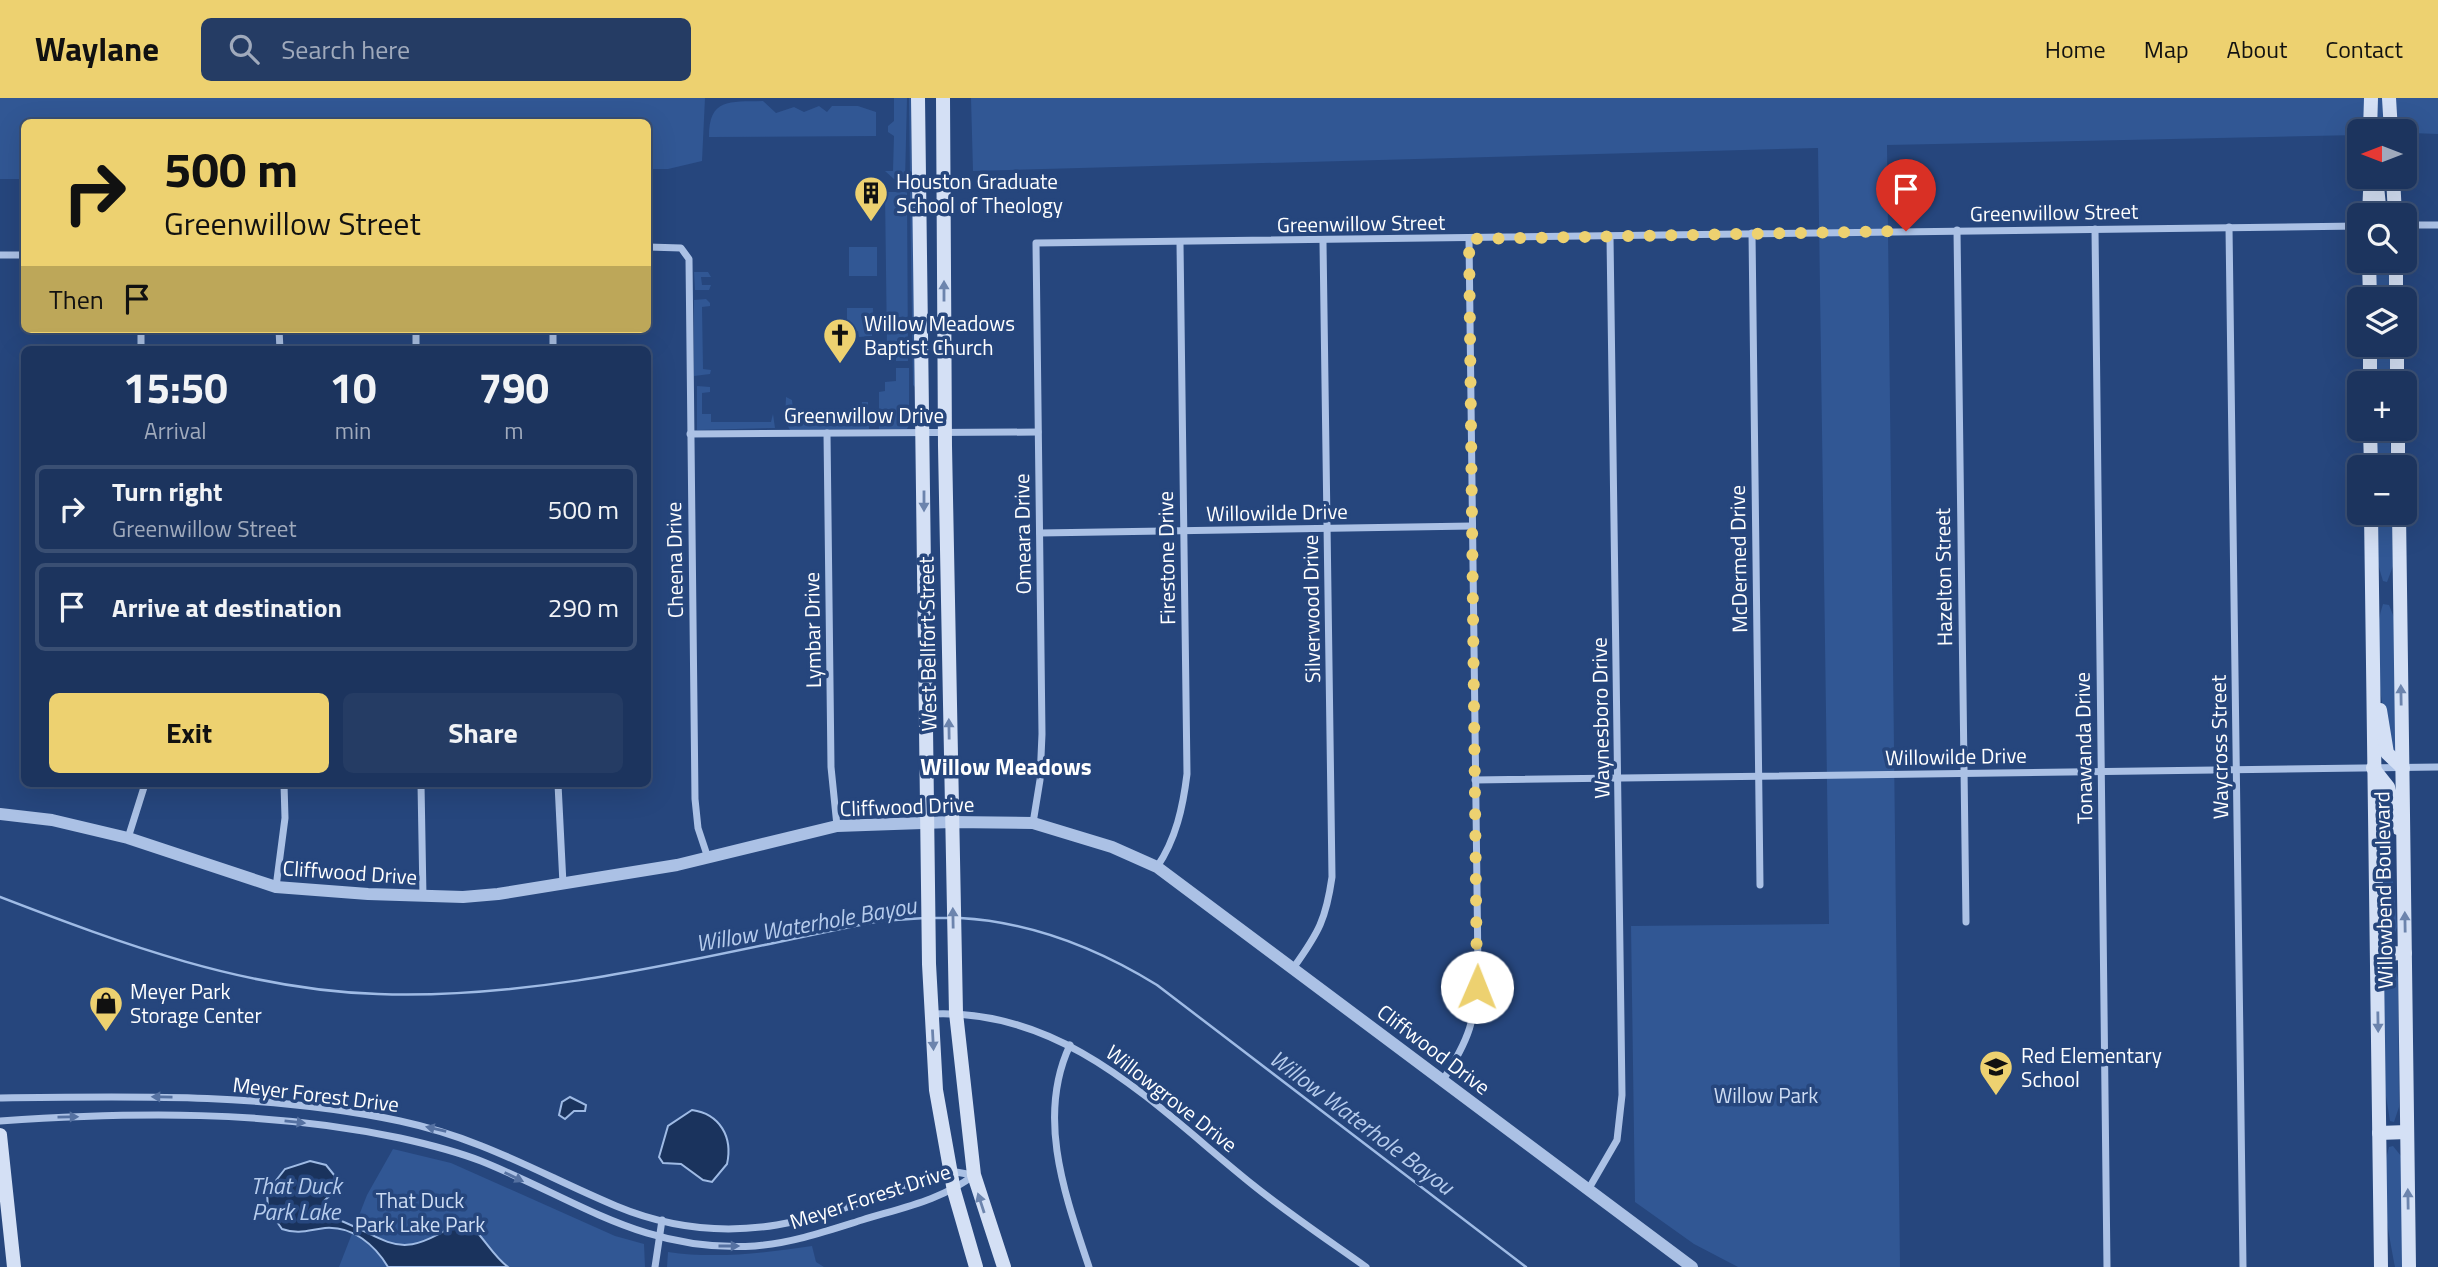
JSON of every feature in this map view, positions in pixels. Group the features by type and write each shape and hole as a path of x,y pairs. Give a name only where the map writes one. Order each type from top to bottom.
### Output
{"main road":[{"name":"West Bellfort Street","path":"918,98 926,823 931,1014 936,1090 950,1171 976,1267"},
{"name":"West Bellfort Street","path":"943,98 945,432 956,1013 974,1175 1004,1267"},
{"path":"2370,119 2371,98"},
{"path":"2389,98 2390,119"},
{"path":"919,186 943,186"},
{"name":"Willowbend Boulevard","path":"2371,525 2381,1267"},
{"name":"Willowbend Boulevard","path":"2399,525 2409,1267"},
{"path":"2372,593 2400,592"},
{"path":"925,631 948,629"},
{"path":"2373,667 2387,753 2403,768"},
{"path":"2373,768 2388,787 2404,857"},
{"path":"2377,954 2405,953"},
{"path":"2379,1133 2407,1132"},
{"path":"0,1135 14,1267"},
{"path":"9,1226 23,1267"},
{"path":"2380,1230 2388,1267"}],"street":[{"path":"2417,225 2438,225"},
{"name":"Greenwillow Street","path":"1036,243 1323,242 1752,233 2347,226"},
{"name":"Waycross Street","path":"2229,228 2243,1267"},
{"name":"Tonawanda Drive","path":"2095,229 2108,1267"},
{"name":"Hazelton Street","path":"1957,230 1966,922"},
{"name":"McDermed Drive","path":"1752,233 1760,885"},
{"name":"Waynesboro Drive","path":"1588,1191 1611,1151 1621,1122 1619,778 1610,237"},
{"path":"1443,1080 1469,1037 1476,1004 1469,239"},
{"name":"Silverwood Drive","path":"1294,967 1319,933 1328,907 1332,877 1323,242"},
{"name":"Omeara Drive","path":"1033,823 1041,780 1042,734 1036,243"},
{"name":"Firestone Drive","path":"1157,867 1166,853 1183,809 1187,774 1180,243"},
{"name":"Cheena Drive","path":"651,247 681,248 689,259 695,799 698,828 708,858"},
{"path":"0,255 21,255"},
{"name":"Greenwillow Drive","path":"690,434 1038,432"},
{"name":"Lymbar Drive","path":"827,433 831,767 837,826"},
{"name":"Willowilde Drive","path":"1040,533 1472,526"},
{"name":"Willowilde Drive","path":"1475,780 2438,767"},
{"path":"128,838 144,787"},
{"path":"276,887 285,818 284,787"},
{"path":"422,787 423,897"},
{"path":"558,787 563,884"},
{"name":"Cliffwood Drive","path":"0,814 52,820 128,838 276,887 423,897 463,897 563,884 708,858 837,826 951,822 1033,823 1112,847 1157,867 1692,1267"},
{"name":"Willowgrove Drive","path":"931,1014 956,1013 1012,1024 1070,1045 1131,1084 1188,1127 1253,1185 1366,1267"},
{"path":"1070,1045 1055,1083 1053,1116 1059,1161 1089,1267"},
{"name":"Meyer Forest Drive","path":"0,1098 196,1098 276,1103 377,1116 450,1133 515,1157 618,1207 662,1220 733,1230 759,1230 811,1220 932,1175 950,1171 974,1175"},
{"path":"193,1115 196,1098"},
{"name":"Meyer Forest Drive","path":"0,1121 193,1115 271,1119 374,1133 467,1156 610,1222 658,1238 726,1247 779,1243 815,1235 954,1191 974,1175"},
{"path":"374,1133 377,1116"},
{"path":"568,1203 575,1187"},
{"path":"655,1267 662,1220"},
{"path":"811,1220 815,1235"}],"green space":[{"path":"0,98 705,98 702,161 668,169 651,169 651,119 21,119 21,179 0,179"},
{"path":"894,98 907,98 905,181 894,179 885,171 893,171 894,136 888,132 888,126 894,121"},
{"path":"911,98 912,179 910,179"},
{"name":"Willow Park","path":"971,98 2438,98 2438,134 2417,133 2417,119 2347,119 2347,135 1887,145 1900,1267 1738,1267 1694,1244 1635,1202 1631,926 1829,924 1818,148 973,171"},
{"path":"763,101 776,113 794,107 804,112 819,106 827,112 832,106 858,106 876,112 876,136 709,137 713,115 723,105"},
{"path":"910,191 913,193 915,387 913,385"},
{"path":"885,192 907,192 908,361 896,361 896,348 887,348"},
{"path":"849,247 877,247 877,276 849,276"},
{"path":"694,272 708,272 711,277 701,277 702,285 711,285 709,290 695,290"},
{"path":"2375,273 2390,273 2391,287 2375,287"},
{"path":"706,299 710,306 702,307 703,369 711,370 710,374 694,376 694,300"},
{"path":"847,308 873,308 872,336 859,337 858,331 847,331"},
{"path":"2374,357 2392,357 2392,371 2374,371"},
{"path":"896,368 909,368 909,425 907,429 879,429 879,392 885,391 885,382 896,381"},
{"path":"697,386 710,387 710,392 702,393 702,414 711,414 711,422 771,422 773,414 775,428 697,430"},
{"path":"786,397 792,400 793,410 861,410 862,402 868,402 869,429 790,430 785,421"},
{"path":"2376,441 2390,441 2391,455 2376,455"},
{"path":"2376,525 2392,525 2393,566 2387,582 2383,581 2377,561"},
{"path":"2383,604 2389,605 2395,620 2396,752 2390,751 2377,658"},
{"path":"2380,792 2385,793 2397,927 2393,940 2387,940 2382,924"},
{"path":"2388,964 2393,964 2398,978 2399,1107 2394,1122 2390,1121 2385,1090 2383,976"},
{"path":"2393,1146 2401,1156 2403,1267 2395,1267 2385,1207 2384,1177 2389,1147"},
{"name":"That Duck Park Lake Park","path":"393,1149 451,1163 615,1236 644,1244 645,1267 339,1267 367,1195"},
{"path":"812,1246 816,1262 824,1267 667,1267 668,1252 722,1255"}],"water":[{"path":"570,1097 586,1105 585,1111 574,1111 565,1119 559,1115 562,1102"},
{"path":"692,1110 710,1116 726,1136 727,1164 712,1182 703,1180 681,1164 663,1163 659,1157 668,1126"},
{"name":"That Duck Park Lake","path":"310,1161 326,1165 339,1181 338,1188 324,1201 324,1210 329,1216 382,1240 408,1245 440,1234 462,1220 475,1230 508,1267 388,1267 370,1244 345,1230 325,1228 299,1232 282,1229 268,1209 267,1192 285,1169"}],"waterway":[{"name":"Willow Waterhole Bayou","path":"0,897 185,962 280,984 378,994 441,994 567,982 693,960 880,921 925,918"},
{"name":"Willow Waterhole Bayou","path":"935,918 950,918"},
{"name":"Willow Waterhole Bayou","path":"960,918 1012,925 1063,939 1111,959 1157,985 1526,1267"}],"place":[{"name":"Houston Graduate School of Theology","path":"871,223"},
{"name":"Willow Meadows Baptist Church","path":"840,365"},
{"name":"Meyer Park Storage Center","path":"106,1033"},
{"name":"Red Elementary School","path":"1996,1097"}],"district":[{"name":"Willow Meadows","path":"1006,766"}],"route":[{"path":"1477,987 1469,239 1906,231"}]}
